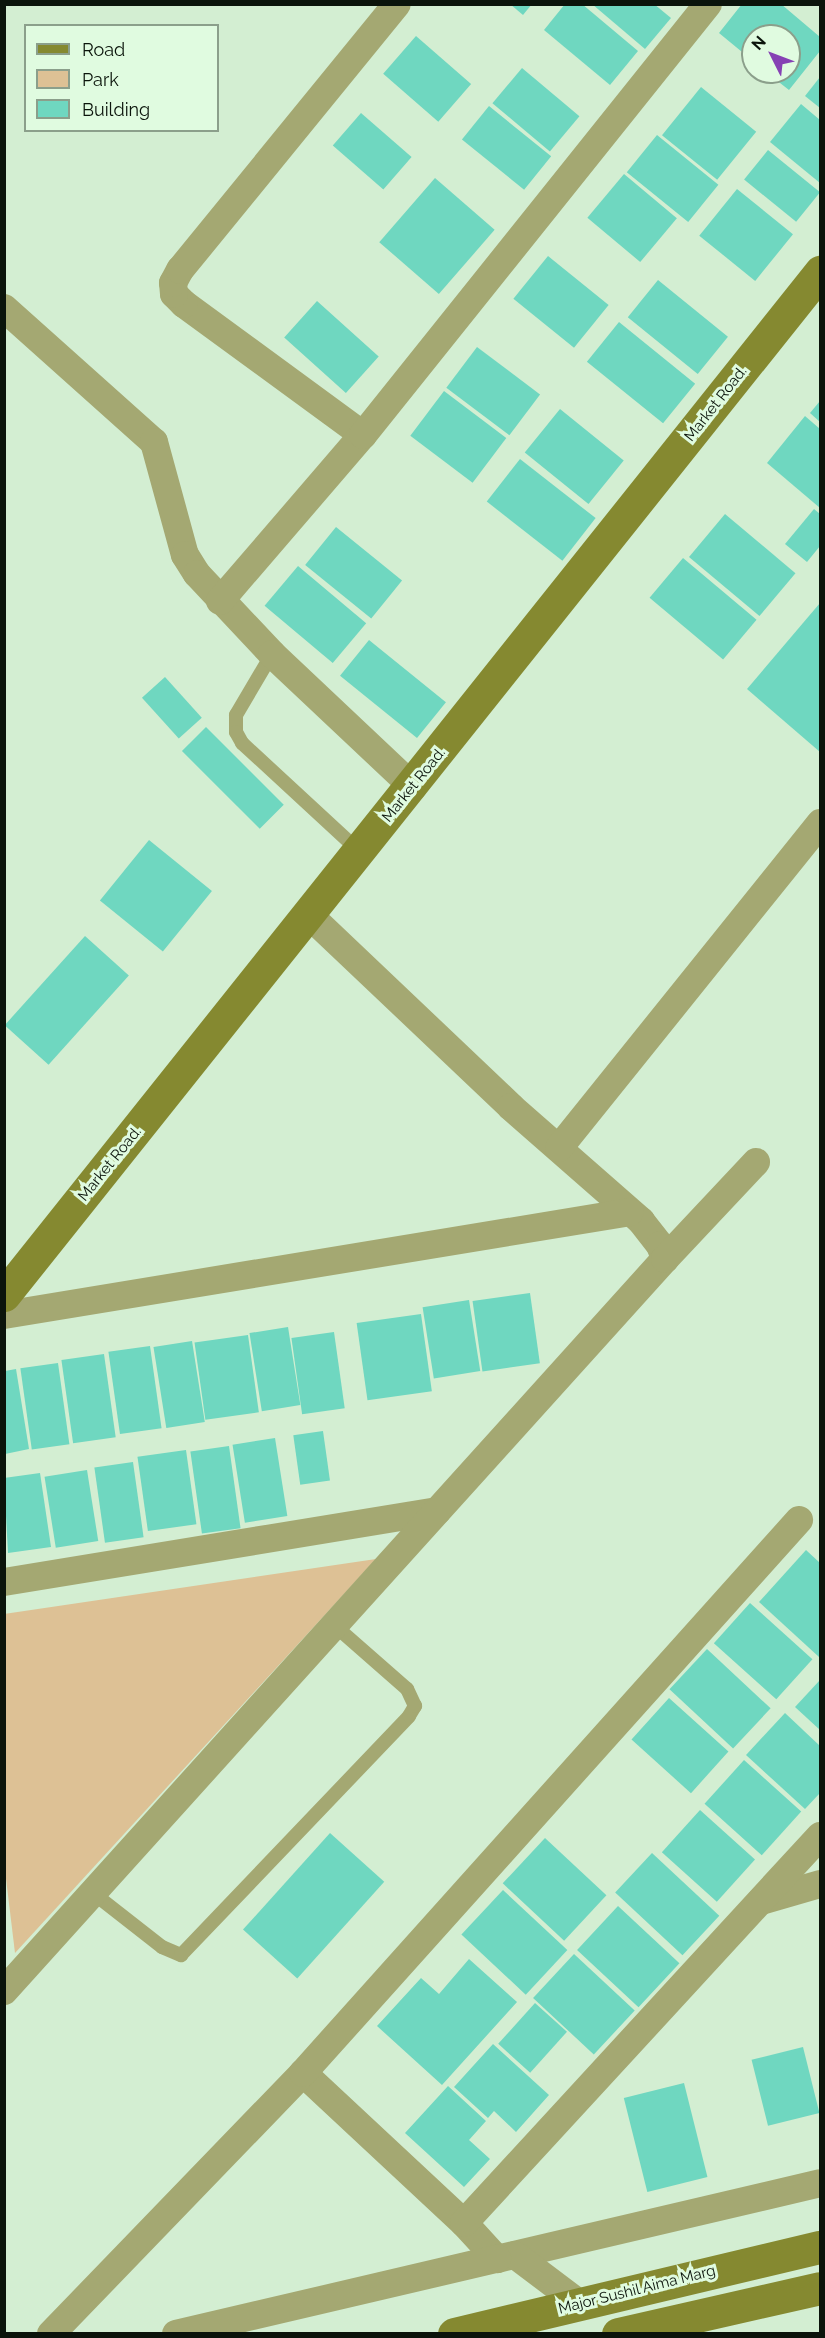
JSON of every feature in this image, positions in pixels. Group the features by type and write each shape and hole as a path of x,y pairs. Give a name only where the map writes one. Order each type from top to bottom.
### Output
{"street":[{"path":"363,435 184,304 174,294 173,283 180,270 397,4"},
{"path":"219,601 363,435 708,4"},
{"name":"Market Road.","path":"4,1295 413,787 820,272"},
{"path":"4,308 154,442 185,555 219,601 413,787"},
{"path":"559,1148 820,822"},
{"path":"309,915 653,1234 665,1258"},
{"path":"4,1991 665,1258 756,1162"},
{"path":"4,1315 630,1212"},
{"path":"4,1582 437,1511"},
{"path":"51,2334 303,2073 799,1520"},
{"path":"464,2223 820,1836"},
{"path":"761,1901 820,1884"},
{"path":"303,2073 464,2223 506,2257 580,2304"},
{"path":"176,2334 820,2183"},
{"name":"Major Sushil Aima Marg","path":"454,2334 820,2247"},
{"path":"618,2334 820,2288"}],"lane":[{"path":"272,654 236,715 236,732 242,743 360,853"},
{"path":"93,1893 162,1947 181,1955 409,1716 415,1706 407,1689 334,1625"}],"green space":[{"path":"376,1559 15,1953 4,1862 4,1614"}],"building":[{"path":"510,4 532,4 523,15"},
{"path":"565,4 582,4 638,51 610,85 544,30"},
{"path":"592,4 654,4 671,18 645,49"},
{"path":"742,4 781,4 820,37 820,51 801,75 801,24 741,24 741,51 719,33"},
{"path":"416,36 471,84 438,122 383,74"},
{"path":"522,68 579,116 550,151 492,103"},
{"path":"820,77 820,108 805,96"},
{"path":"781,84 794,84 789,90"},
{"path":"701,87 756,132 717,180 662,135"},
{"path":"801,104 820,120 820,183 770,142"},
{"path":"489,106 551,156 524,190 462,139"},
{"path":"361,113 412,157 383,189 333,145"},
{"path":"657,135 718,185 688,222 627,172"},
{"path":"768,150 820,192 796,222 744,180"},
{"path":"624,174 677,218 640,262 587,218"},
{"path":"435,178 495,230 439,294 379,242"},
{"path":"737,189 793,234 755,281 699,236"},
{"path":"548,256 609,305 574,348 513,299"},
{"path":"658,280 728,337 698,374 628,317"},
{"path":"317,301 379,357 346,393 284,337"},
{"path":"619,322 695,384 663,423 587,362"},
{"path":"477,347 540,395 509,435 446,388"},
{"path":"444,391 506,438 473,483 410,436"},
{"path":"820,401 820,422 810,413"},
{"path":"560,409 624,461 588,504 525,453"},
{"path":"805,416 820,429 820,508 767,463"},
{"path":"520,459 596,518 562,561 487,502"},
{"path":"814,509 820,514 820,546 807,562 785,544"},
{"path":"725,514 795,573 759,616 689,557"},
{"path":"336,527 402,580 371,619 305,565"},
{"path":"683,558 757,620 723,660 650,598"},
{"path":"298,566 366,623 333,663 265,606"},
{"path":"820,603 820,752 747,689"},
{"path":"369,640 446,702 417,738 340,676"},
{"path":"165,677 202,718 179,739 142,698"},
{"path":"206,727 284,805 260,829 182,751"},
{"path":"149,840 212,891 163,952 100,901"},
{"path":"85,936 129,975 49,1065 5,1025"},
{"path":"530,1293 540,1363 482,1371 473,1301"},
{"path":"469,1300 480,1371 434,1378 423,1307"},
{"path":"421,1314 432,1391 367,1400 357,1323"},
{"path":"288,1327 300,1405 262,1411 249,1333"},
{"path":"334,1332 345,1408 302,1414 291,1338"},
{"path":"248,1335 259,1412 205,1420 195,1343"},
{"path":"192,1341 205,1422 166,1428 153,1347"},
{"path":"150,1346 162,1428 120,1434 108,1352"},
{"path":"104,1354 116,1437 73,1443 61,1360"},
{"path":"58,1363 69,1444 32,1449 20,1368"},
{"path":"16,1369 29,1449 5,1454 5,1371"},
{"path":"323,1431 330,1481 300,1485 293,1435"},
{"path":"275,1438 287,1516 245,1523 233,1445"},
{"path":"229,1446 241,1528 202,1534 190,1451"},
{"path":"186,1450 196,1524 148,1531 137,1457"},
{"path":"133,1462 144,1537 105,1543 94,1467"},
{"path":"87,1470 98,1541 56,1548 45,1477"},
{"path":"40,1473 51,1547 8,1553 4,1478"},
{"path":"806,1550 820,1563 819,1657 759,1602"},
{"path":"750,1603 812,1659 776,1699 714,1643"},
{"path":"707,1649 771,1708 733,1749 669,1689"},
{"path":"820,1680 820,1730 795,1707"},
{"path":"669,1698 728,1752 691,1793 632,1740"},
{"path":"785,1713 820,1746 820,1793 805,1809 746,1755"},
{"path":"744,1760 801,1812 762,1855 705,1804"},
{"path":"700,1810 755,1860 717,1902 662,1852"},
{"path":"330,1833 384,1882 297,1978 243,1930"},
{"path":"545,1838 606,1895 564,1941 503,1883"},
{"path":"652,1853 719,1916 682,1955 615,1892"},
{"path":"503,1890 567,1950 526,1995 461,1935"},
{"path":"618,1906 679,1963 639,2007 577,1950"},
{"path":"574,1954 635,2011 594,2054 533,1998"},
{"path":"469,1959 517,2002 442,2085 377,2026 421,1978 439,1994"},
{"path":"535,2003 567,2032 530,2073 498,2044"},
{"path":"493,2044 549,2095 516,2132 494,2111 488,2118 454,2087"},
{"path":"803,2047 819,2113 768,2126 752,2060"},
{"path":"684,2083 707,2177 647,2192 624,2098"},
{"path":"448,2086 486,2121 469,2140 490,2159 464,2187 405,2133"}]}
